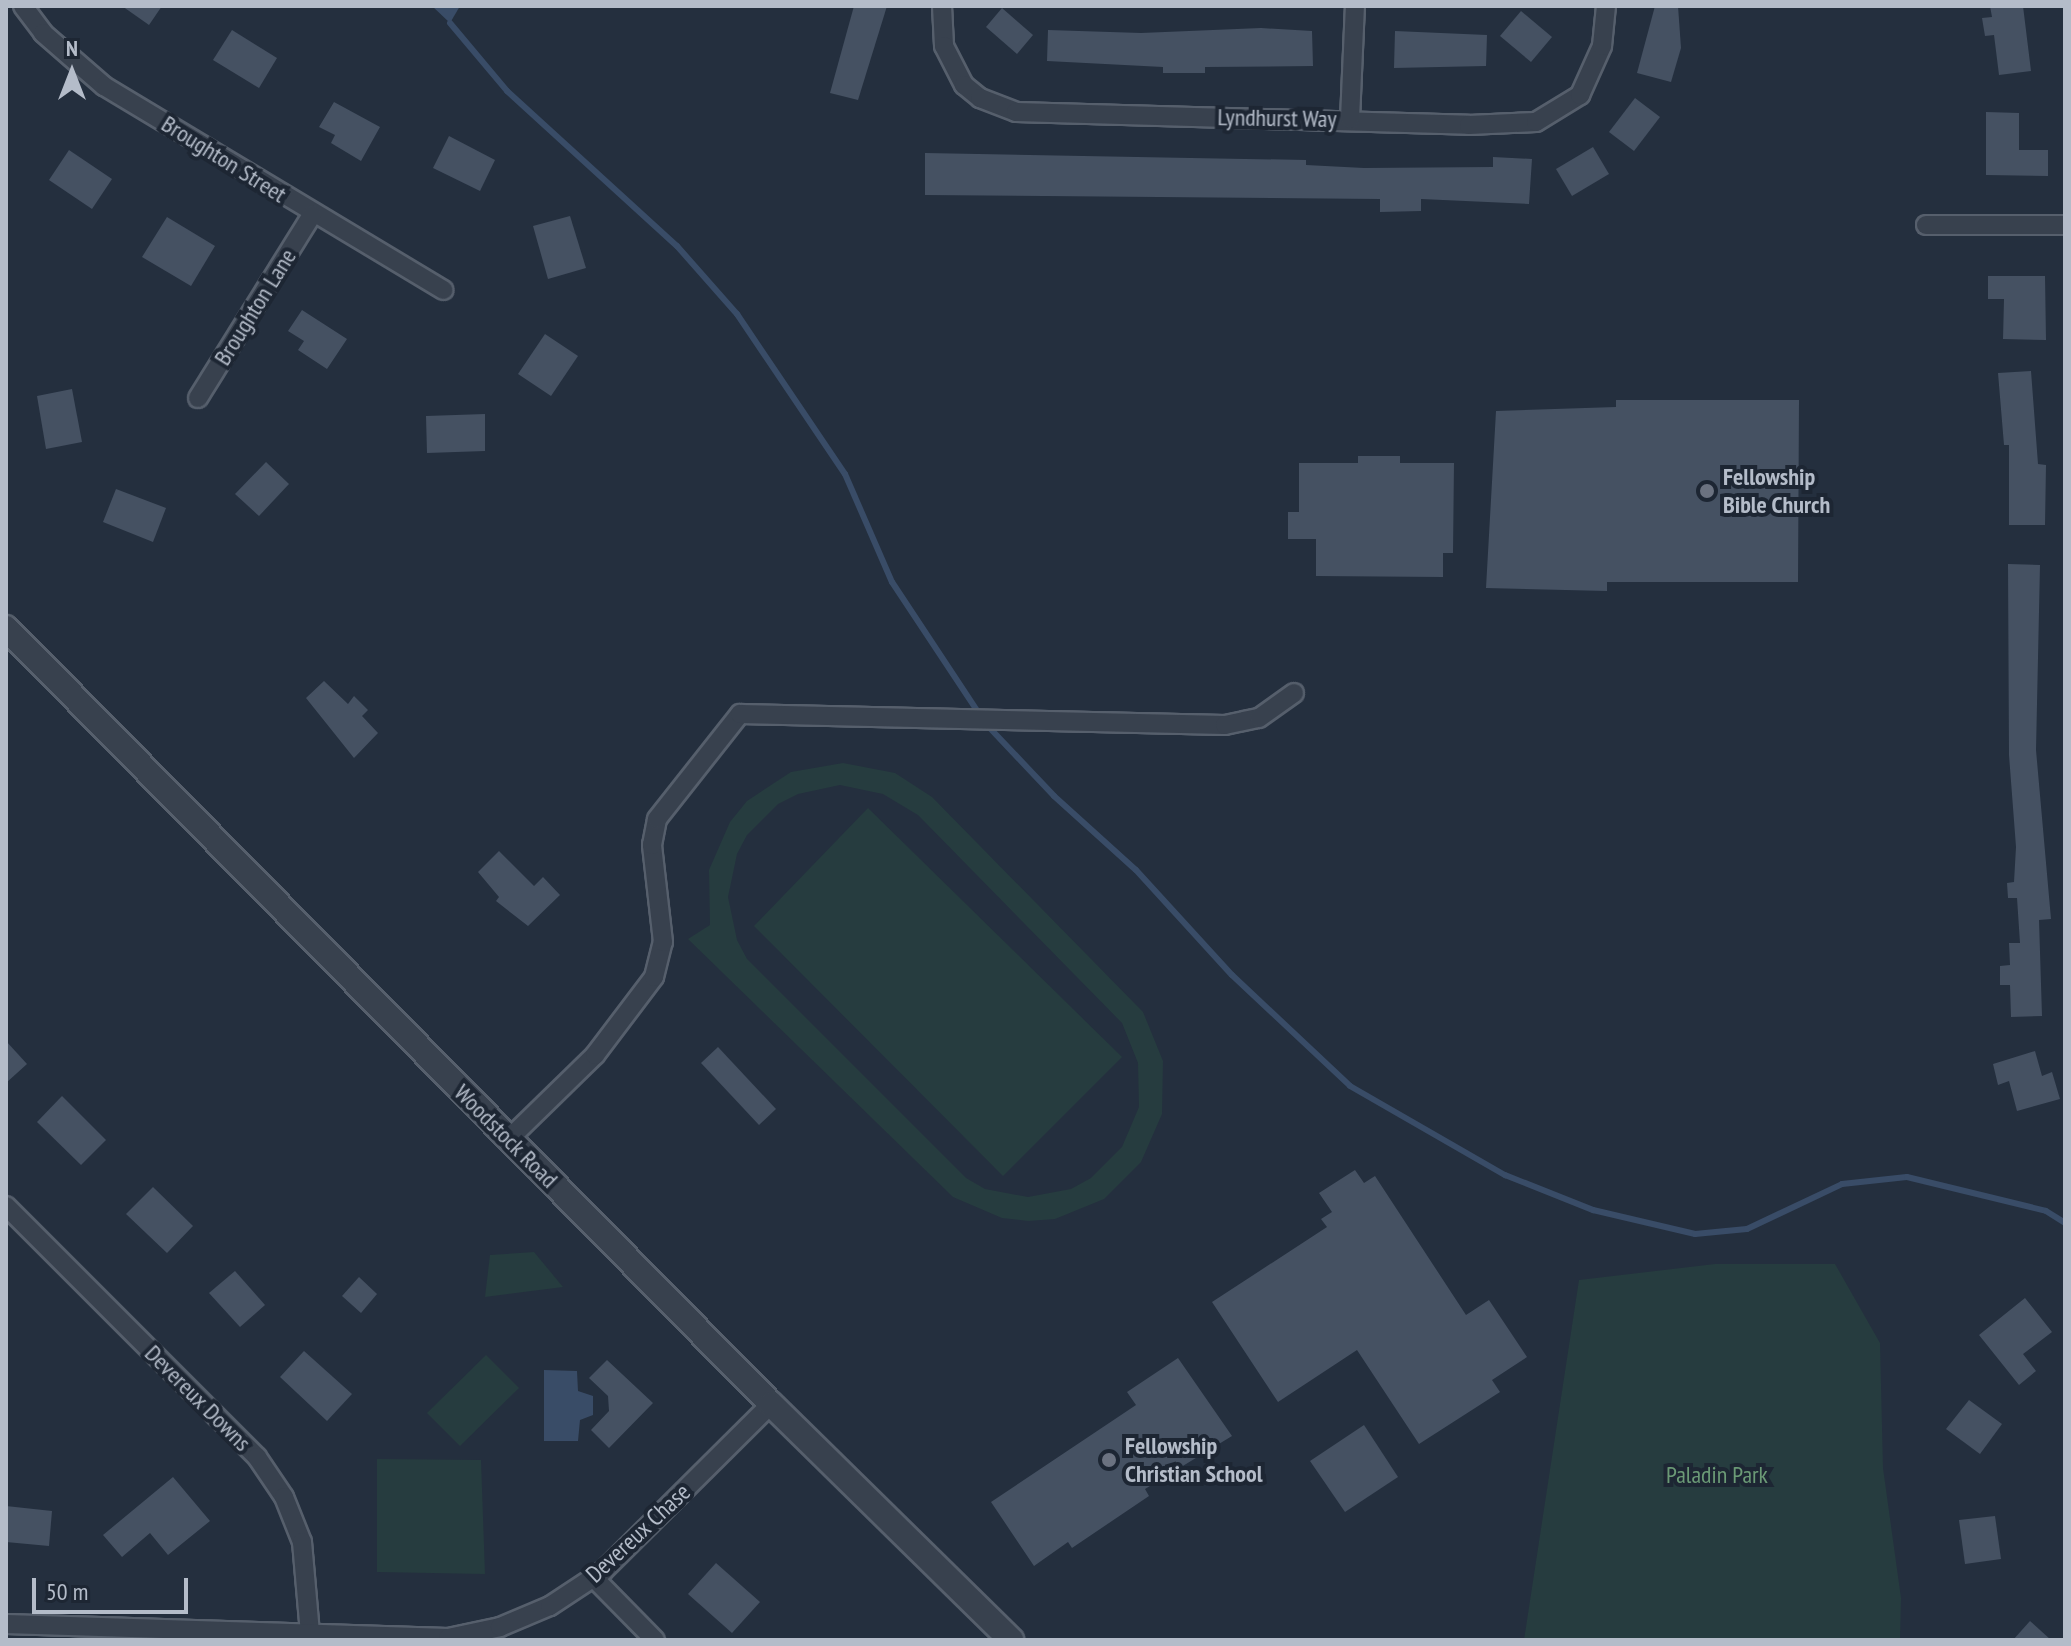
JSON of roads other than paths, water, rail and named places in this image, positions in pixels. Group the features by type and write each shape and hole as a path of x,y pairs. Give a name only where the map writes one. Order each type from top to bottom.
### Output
{"street":[{"name":"Broughton Street","path":"23,6 43,33 104,86 312,215 443,290"},
{"name":"Lyndhurst Way","path":"942,6 941,28 950,65 980,98 1007,109 1469,125 1536,122 1580,95 1589,82 1602,46 1606,6"},
{"path":"1350,119 1355,6"},
{"name":"Broughton Lane","path":"198,398 312,215"},
{"path":"1926,225 2065,225"},
{"name":"Woodstock Road","path":"6,628 771,1404 1011,1640"},
{"path":"509,1139 595,1055 654,977 663,942 652,845 657,819 740,714 1225,725 1259,718 1294,693"},
{"name":"Devereux Downs","path":"6,1206 257,1457 284,1497 302,1542 310,1634"},
{"name":"Devereux Chase","path":"6,1624 448,1638 500,1627 550,1606 594,1578 771,1404"},
{"path":"594,1578 655,1640"}],"water":[{"path":"432,6 460,6 450,23"},
{"path":"544,1370 577,1371 578,1391 593,1396 593,1415 580,1420 578,1441 544,1441"}],"waterway":[{"path":"450,23 507,91 677,246 737,314 845,474 892,582 980,715"},
{"path":"986,724 1054,796 1136,870 1232,975 1350,1086 1505,1175 1593,1210 1695,1234 1747,1229 1842,1184 1907,1177 2046,1211 2065,1223"}],"place":[{"name":"Fellowship Bible Church","path":"1707,491"},
{"name":"Fellowship Christian School","path":"1109,1460"}],"park label":[{"name":"Paladin Park","path":"1717,1475"}]}
